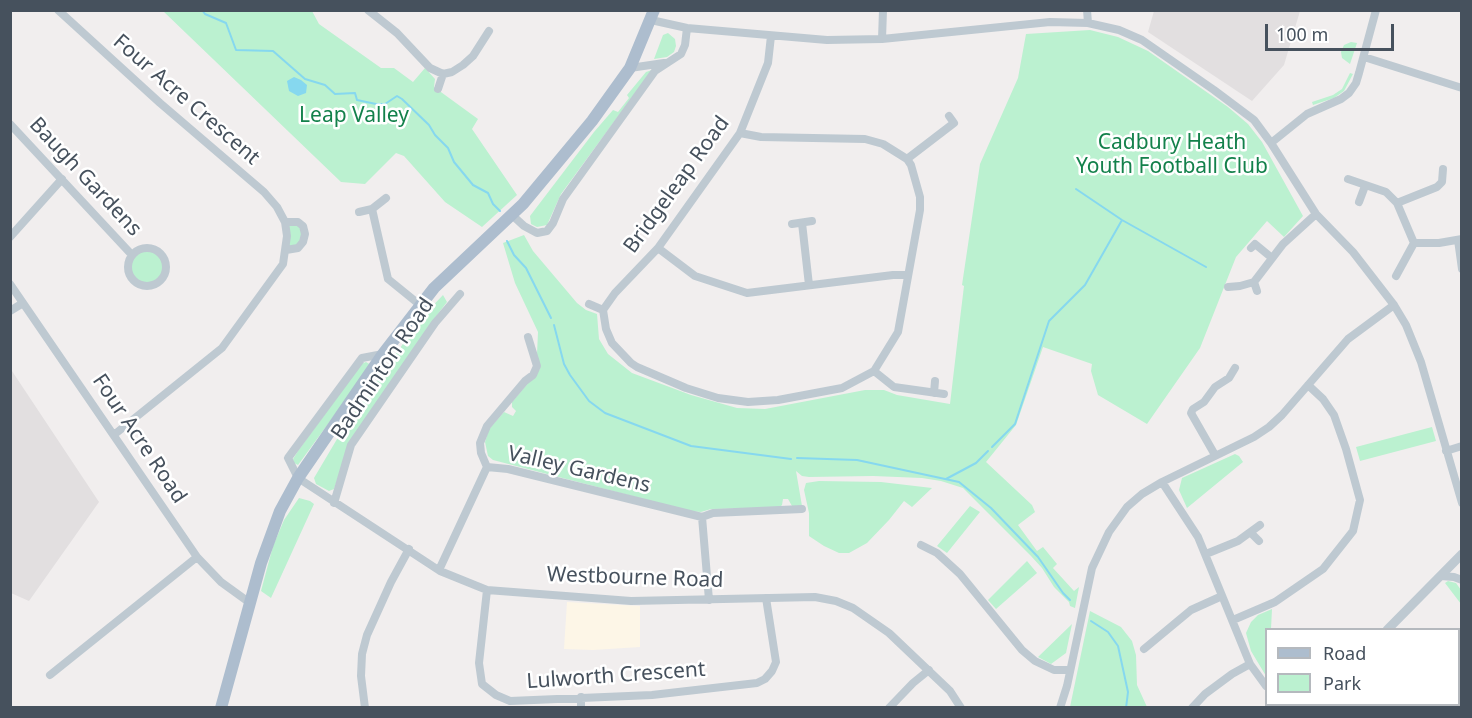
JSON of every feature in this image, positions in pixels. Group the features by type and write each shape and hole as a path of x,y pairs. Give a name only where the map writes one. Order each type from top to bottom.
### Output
{"main road":[{"name":"Badminton Road","path":"221,708 261,563 280,511 298,478 383,354 434,288 512,215 592,121 630,68 652,15"}],"street":[{"name":"Four Acre Crescent","path":"58,10 160,103 264,192 277,207 285,222 286,250 283,264 222,348 115,434"},
{"path":"368,10 397,33 430,68 442,74 452,72 473,56 479,38 489,31"},
{"path":"882,39 883,10"},
{"path":"1087,10 1088,23"},
{"path":"1271,143 1307,114 1349,93 1356,83 1376,10"},
{"path":"652,15 687,28 827,40 882,39 1050,22 1088,23 1119,30 1160,51 1254,120 1316,214 1353,252 1394,305 1406,326 1421,362 1461,503"},
{"path":"512,215 524,226 537,233 548,231 563,199 656,71 681,54 687,28"},
{"name":"Bridgeleap Road","path":"603,310 615,293 658,248 741,133 768,63 771,36"},
{"path":"1364,57 1461,88"},
{"path":"630,68 668,62"},
{"path":"438,89 442,74"},
{"path":"907,159 957,127 949,116"},
{"name":"Baugh Gardens","path":"10,124 132,255"},
{"path":"590,304 603,310 606,328 612,343 631,363 686,388 718,398 748,402 778,400 842,388 874,371 898,332 920,197 911,165 907,159 883,144 865,139 760,137 741,133"},
{"path":"1397,203 1437,187 1442,182 1443,169"},
{"path":"10,237 62,179"},
{"path":"1348,179 1386,192 1397,203 1414,243"},
{"path":"1359,202 1365,186"},
{"path":"359,212 372,209 386,198"},
{"path":"372,209 388,279 420,305"},
{"path":"1228,286 1240,286 1254,282 1283,244 1316,214"},
{"path":"792,224 812,221"},
{"name":"Four Acre Crescent","path":"285,222 298,222 303,226 305,234 298,248 286,250"},
{"path":"802,223 808,285"},
{"path":"1414,243 1460,240 1461,269"},
{"path":"1396,276 1414,243"},
{"path":"1251,248 1254,244 1272,258"},
{"name":"Baugh Gardens","path":"145,248 158,251 164,258 166,267 164,276 152,285 140,284 129,273 129,262 132,255 145,248"},
{"path":"658,248 695,276 747,293 893,274 908,275"},
{"path":"1254,282 1257,291"},
{"name":"Four Acre Road","path":"10,284 115,434 197,557 221,582 250,603"},
{"name":"Badminton Road","path":"334,503 351,446 435,323 460,294"},
{"path":"10,311 23,303"},
{"path":"1060,708 1092,568 1108,531 1127,507 1142,494 1162,482 1254,437 1269,427 1348,339 1394,305"},
{"path":"487,467 481,453 480,443 487,426 525,381 533,375 537,366 528,337"},
{"name":"Badminton Road","path":"298,478 288,458 362,358 383,354"},
{"path":"1215,455 1191,413 1204,402 1215,387 1229,378 1235,368"},
{"path":"874,371 894,387 944,394"},
{"path":"934,393 935,381"},
{"path":"1233,620 1275,602 1323,569 1353,531 1360,500 1346,449 1334,415 1323,399 1308,385"},
{"path":"1446,451 1461,446"},
{"name":"Valley Gardens","path":"439,570 487,467 508,469 702,517 713,513 787,505 802,509"},
{"name":"Westbourne Road","path":"298,478 439,570 487,590 631,601 815,597 836,601 853,608 890,633 950,691 961,708"},
{"path":"1162,482 1206,554 1250,664 1265,685"},
{"path":"702,517 709,600"},
{"path":"1206,554 1238,541 1260,525"},
{"path":"1251,533 1259,542"},
{"path":"921,545 937,553 960,574 1022,650 1035,661 1054,670 1070,670"},
{"path":"365,708 361,676 365,644 381,603 409,549"},
{"path":"50,675 197,557"},
{"path":"1389,628 1460,559"},
{"path":"1441,576 1461,580"},
{"name":"Lulworth Crescent","path":"487,590 479,663 482,684 496,695 510,701 652,695 757,682 765,679 776,662 766,598"},
{"path":"1144,649 1191,609 1222,596"},
{"path":"1192,708 1205,694 1250,664"},
{"path":"889,708 929,670"},
{"path":"581,697 581,708"}],"shaded area":[{"path":"1154,10 1300,11 1284,65 1252,101 1148,32"},
{"path":"10,368 99,502 29,601 11,593"},
{"path":"567,602 640,606 640,647 564,649"}],"green space":[{"name":"Leap Valley","path":"163,11 312,11 319,24 381,68 394,68 413,82 425,68 435,79 434,87 478,119 472,129 517,195 482,227 445,202 404,156 396,153 365,184 341,182"},
{"name":"Cadbury Heath Youth Football Club","path":"1090,30 1118,37 1148,51 1228,107 1248,124 1262,142 1303,216 1284,237 1267,221 1236,257 1200,348 1147,424 1098,395 1091,371 1092,364 1043,347 1016,425 986,462 1032,505 1035,512 1018,525 1037,551 1043,547 1057,564 1053,568 1074,591 1079,587 1075,608 1070,606 1031,556 963,488 941,481 873,476 809,477 802,476 796,471 802,506 792,506 788,499 783,499 779,508 711,509 701,512 493,460 488,456 485,442 489,429 504,412 513,416 516,411 512,407 512,402 540,369 537,354 538,332 515,283 503,243 524,235 533,251 577,303 597,314 599,339 608,354 632,373 691,395 737,408 765,409 865,390 884,390 897,395 950,404 964,286 962,285 980,164 1018,78 1026,34"},
{"path":"668,33 675,39 674,52 667,57 654,59 663,35"},
{"path":"1351,42 1357,43 1350,64 1342,58 1341,52 1344,45"},
{"path":"652,70 561,194 547,225 537,227 531,224 530,216 594,132 613,110 618,112 629,98 627,95 646,72"},
{"path":"1350,73 1353,74 1344,91 1334,98 1313,105 1312,102 1333,95 1342,89"},
{"path":"289,221 298,223 304,234 297,247 287,249"},
{"path":"147,251 158,256 163,267 158,278 147,283 136,278 131,267 136,256"},
{"path":"443,295 447,302 349,445 334,489 329,491 316,484 314,478 340,434 421,318"},
{"path":"366,362 371,365 298,465 294,463 293,459 298,451 361,364"},
{"path":"1432,427 1436,441 1360,461 1356,447"},
{"path":"1235,454 1243,462 1187,508 1179,490 1182,478"},
{"path":"819,481 881,482 932,488 912,507 904,501 867,543 849,553 839,553 809,536 809,513 804,490 806,483"},
{"path":"299,498 314,504 271,598 261,591 273,546 284,520"},
{"path":"970,506 980,512 947,553 937,546"},
{"path":"1027,561 1037,573 996,609 988,600"},
{"path":"1448,581 1456,583 1461,590 1461,604 1445,583"},
{"path":"1272,609 1271,628 1265,628 1265,674 1251,651 1246,633 1251,622 1258,615"},
{"path":"1090,611 1121,627 1132,641 1136,655 1137,685 1147,707 1070,707"},
{"path":"1072,624 1066,653 1051,664 1038,657"},
{"path":"1460,635 1461,707 1399,707 1460,706"}],"water":[{"path":"294,77 307,85 306,93 298,96 289,91 287,81"}],"waterway":[{"path":"202,10 205,14 226,23 236,50 273,51 305,79 325,85 335,94 355,93 357,100 376,104 385,104 397,96 402,99 429,125 448,148 454,162 473,185 488,193 493,204 500,211"},
{"path":"1076,189 1122,220 1206,267"},
{"path":"992,447 1015,424 1049,321 1085,285 1122,220"},
{"path":"507,241 514,255 526,268 551,318"},
{"path":"554,325 564,364 570,375 589,401 605,413 691,446 791,459"},
{"path":"946,479 976,463 988,451"},
{"path":"797,458 857,460 959,482 991,508 1038,557 1070,600"},
{"path":"1091,621 1108,632 1118,646 1128,692 1126,708"}]}
